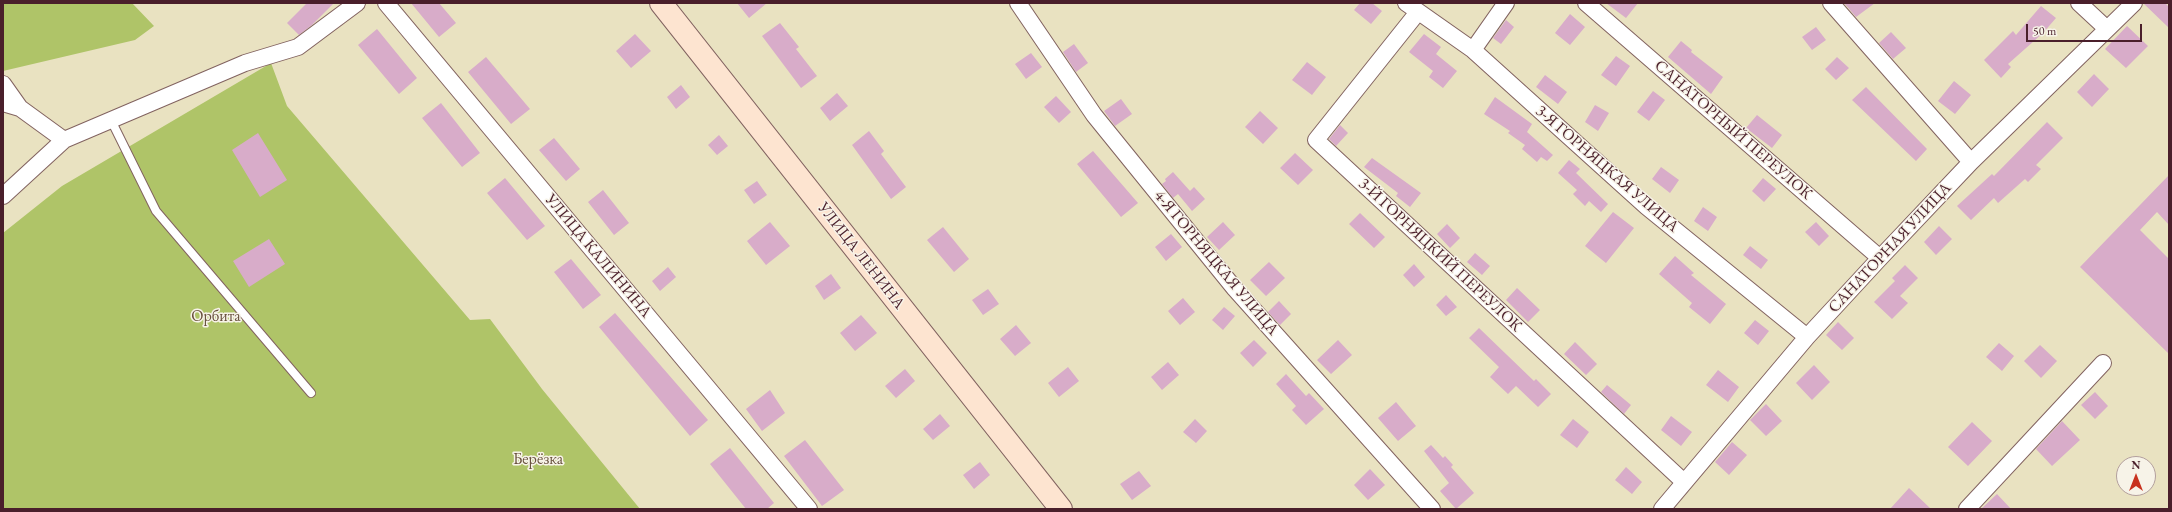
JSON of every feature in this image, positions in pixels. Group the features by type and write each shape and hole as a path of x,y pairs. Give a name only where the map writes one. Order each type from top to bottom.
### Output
{"main road":[{"name":"УЛИЦА ЛЕНИНА","path":"661,3 1061,509"}],"street":[{"path":"3,196 64,140 245,64 298,47 357,3"},
{"name":"УЛИЦА КАЛИНИНА","path":"386,3 809,509"},
{"name":"4-Я ГОРНЯЦКАЯ УЛИЦА","path":"1018,3 1094,115 1235,289 1432,509"},
{"path":"1472,50 1506,3"},
{"name":"САНАТОРНЫЙ ПЕРЕУЛОК","path":"1586,3 1880,258"},
{"path":"1831,3 1971,162"},
{"path":"2079,3 2107,29"},
{"name":"САНАТОРНАЯ УЛИЦА","path":"1662,509 1807,337 1880,258 1971,162 2134,3"},
{"name":"3-Я ГОРНЯЦКАЯ УЛИЦА","path":"1412,8 1472,50 1647,207 1807,337"},
{"name":"3-Й ГОРНЯЦКИЙ ПЕРЕУЛОК","path":"1412,8 1316,140 1684,482"},
{"path":"3,84 20,108 64,140"},
{"path":"3,104 20,108"},
{"path":"1967,509 2102,363"}],"lane":[{"path":"111,120 156,211 311,393"}],"green space":[{"path":"3,3 132,3 154,26 135,40 3,71"},
{"name":"Орбита","path":"271,63 287,106 470,320 490,319 542,389 640,509 3,509 3,233 62,186"}],"building":[{"path":"307,3 334,3 312,25 299,35 287,23"},
{"path":"411,3 439,3 456,23 439,37"},
{"path":"737,3 767,3 749,18"},
{"path":"1360,3 1372,3 1382,11 1371,24 1354,10"},
{"path":"1606,3 1638,3 1626,18"},
{"path":"1844,3 1875,3 1856,17"},
{"path":"2143,3 2165,3 2169,7 2169,28"},
{"path":"2041,6 2056,18 2043,33 2008,64 2011,67 2001,78 1984,60 2013,31 2016,35"},
{"path":"1570,14 1585,27 1570,45 1555,33"},
{"path":"1506,20 1514,27 1501,44 1493,38"},
{"path":"780,23 799,47 796,49 817,76 801,88 762,36"},
{"path":"2127,26 2148,46 2126,68 2105,49"},
{"path":"1816,27 1826,40 1812,50 1802,37"},
{"path":"377,29 417,78 399,94 358,45"},
{"path":"1891,32 1906,48 1893,59 1879,43"},
{"path":"635,34 651,51 631,68 616,51"},
{"path":"1424,34 1441,47 1436,54 1457,71 1443,88 1429,77 1433,71 1409,52"},
{"path":"1681,41 1692,50 1691,52 1723,77 1711,94 1668,57"},
{"path":"1074,44 1088,63 1076,72 1063,52"},
{"path":"1031,53 1042,67 1026,79 1015,64"},
{"path":"1616,56 1630,66 1616,86 1601,75"},
{"path":"486,57 530,109 511,124 468,72"},
{"path":"1837,57 1849,68 1836,80 1825,69"},
{"path":"1307,62 1326,77 1312,95 1292,80"},
{"path":"2094,74 2109,89 2092,107 2077,92"},
{"path":"1545,75 1567,92 1558,104 1536,87"},
{"path":"1954,81 1971,95 1955,114 1938,101"},
{"path":"681,85 690,97 676,109 667,97"},
{"path":"1866,87 1927,149 1916,161 1852,100"},
{"path":"1653,91 1665,100 1649,121 1637,112"},
{"path":"837,93 848,106 830,121 820,108"},
{"path":"1056,96 1071,112 1059,123 1044,107"},
{"path":"1495,97 1532,124 1527,132 1553,155 1547,161 1541,157 1537,162 1522,149 1525,145 1508,133 1510,131 1484,114"},
{"path":"1121,99 1132,114 1115,126 1104,111"},
{"path":"441,103 480,153 462,167 422,118"},
{"path":"1595,105 1609,113 1598,131 1585,122"},
{"path":"1260,111 1278,128 1263,144 1245,127"},
{"path":"1757,115 1782,135 1772,148 1746,128"},
{"path":"2047,122 2063,138 2036,165 2041,169 2028,182 2025,179 1998,203 1994,198 1971,220 1957,206 1992,174 1994,176"},
{"path":"1340,125 1348,133 1336,146 1329,139"},
{"path":"869,131 884,151 881,154 906,187 891,199 852,145"},
{"path":"258,133 287,180 260,197 232,150"},
{"path":"719,135 728,146 717,155 708,145"},
{"path":"554,138 580,169 566,181 539,150"},
{"path":"1093,151 1138,203 1121,217 1077,164"},
{"path":"1295,153 1313,170 1298,185 1280,168"},
{"path":"1372,158 1421,193 1410,207 1396,196 1398,193 1364,167"},
{"path":"1569,160 1580,169 1576,173 1608,204 1601,212 1589,201 1585,206 1573,194 1577,190 1558,173"},
{"path":"1661,167 1679,180 1670,193 1652,179"},
{"path":"1173,172 1190,191 1194,187 1205,199 1192,211 1178,194 1173,198 1162,184"},
{"path":"2169,175 2169,225 2157,212 2140,230 2169,259 2169,354 2080,267"},
{"path":"505,178 545,226 527,240 487,193"},
{"path":"1763,178 1776,189 1764,202 1752,191"},
{"path":"757,181 767,195 754,204 744,190"},
{"path":"603,190 629,223 614,235 588,202"},
{"path":"1703,207 1717,217 1708,231 1694,221"},
{"path":"1613,212 1634,228 1606,263 1585,246"},
{"path":"1360,213 1385,237 1374,248 1349,224"},
{"path":"770,222 790,246 766,265 747,241"},
{"path":"1223,222 1235,235 1219,250 1207,237"},
{"path":"1816,222 1829,236 1819,246 1805,232"},
{"path":"1447,224 1460,238 1450,248 1437,234"},
{"path":"1939,226 1952,239 1936,255 1924,242"},
{"path":"943,227 969,259 954,272 927,240"},
{"path":"1171,234 1182,247 1166,261 1155,247"},
{"path":"269,239 285,264 249,287 233,261"},
{"path":"1750,246 1768,260 1761,269 1743,255"},
{"path":"1475,253 1490,266 1482,275 1467,262"},
{"path":"1675,256 1694,273 1691,275 1726,304 1710,324 1689,307 1692,303 1659,274"},
{"path":"571,259 601,295 583,309 554,272"},
{"path":"1269,262 1285,278 1266,296 1250,280"},
{"path":"1414,264 1425,277 1414,287 1403,275"},
{"path":"1905,265 1918,278 1900,296 1908,303 1892,319 1874,302 1895,281 1892,278"},
{"path":"668,267 676,277 660,291 652,281"},
{"path":"831,274 841,288 824,300 815,286"},
{"path":"1517,288 1540,310 1528,322 1506,300"},
{"path":"988,289 999,304 983,315 972,300"},
{"path":"1446,295 1457,307 1446,316 1436,305"},
{"path":"1183,298 1195,312 1180,325 1168,311"},
{"path":"1279,301 1291,314 1280,325 1268,312"},
{"path":"1224,307 1235,316 1223,330 1212,320"},
{"path":"615,313 708,420 690,436 599,327"},
{"path":"861,315 877,333 855,351 840,333"},
{"path":"1755,320 1769,331 1758,345 1744,333"},
{"path":"1838,322 1854,338 1842,350 1826,335"},
{"path":"1016,325 1031,343 1015,356 1000,339"},
{"path":"1479,328 1534,381 1536,379 1551,394 1538,407 1516,386 1508,394 1490,377 1499,367 1469,338"},
{"path":"1254,340 1267,353 1253,367 1240,353"},
{"path":"1338,340 1352,355 1331,374 1317,360"},
{"path":"1575,342 1597,364 1586,375 1564,354"},
{"path":"1999,343 2014,356 2002,371 1986,357"},
{"path":"2040,345 2057,361 2041,378 2024,361"},
{"path":"1168,362 1179,375 1162,390 1151,377"},
{"path":"1814,365 1830,382 1812,400 1796,383"},
{"path":"1068,367 1079,381 1059,397 1048,383"},
{"path":"905,369 915,381 896,398 885,386"},
{"path":"1718,370 1739,387 1728,402 1706,385"},
{"path":"1286,374 1306,396 1309,393 1324,409 1306,425 1292,410 1296,406 1276,384"},
{"path":"1607,385 1631,405 1624,414 1601,392"},
{"path":"770,390 785,413 762,431 746,409"},
{"path":"2095,392 2108,406 2095,419 2081,405"},
{"path":"1396,402 1416,426 1398,441 1378,418"},
{"path":"1766,404 1782,421 1766,436 1750,420"},
{"path":"940,414 950,426 933,440 923,429"},
{"path":"1671,416 1692,432 1681,446 1661,430"},
{"path":"1195,419 1207,431 1196,443 1183,432"},
{"path":"1573,419 1589,432 1577,448 1560,435"},
{"path":"2062,421 2080,440 2052,466 2036,449"},
{"path":"1972,422 1992,441 1968,466 1948,447"},
{"path":"805,440 844,490 822,506 784,456"},
{"path":"1732,442 1747,455 1729,475 1715,462"},
{"path":"1431,445 1443,458 1445,456 1453,465 1451,467 1474,493 1456,509 1440,491 1449,483 1424,451"},
{"path":"730,448 774,503 767,509 746,509 710,464"},
{"path":"980,462 990,475 974,489 963,475"},
{"path":"1626,467 1642,482 1632,494 1615,480"},
{"path":"1370,469 1385,485 1368,500 1354,485"},
{"path":"1139,471 1151,486 1132,500 1120,484"},
{"path":"1909,488 1931,509 1890,509"},
{"path":"1997,494 2011,509 1981,509"}],"park label":[{"name":"Берёзка","path":"538,460"}]}
